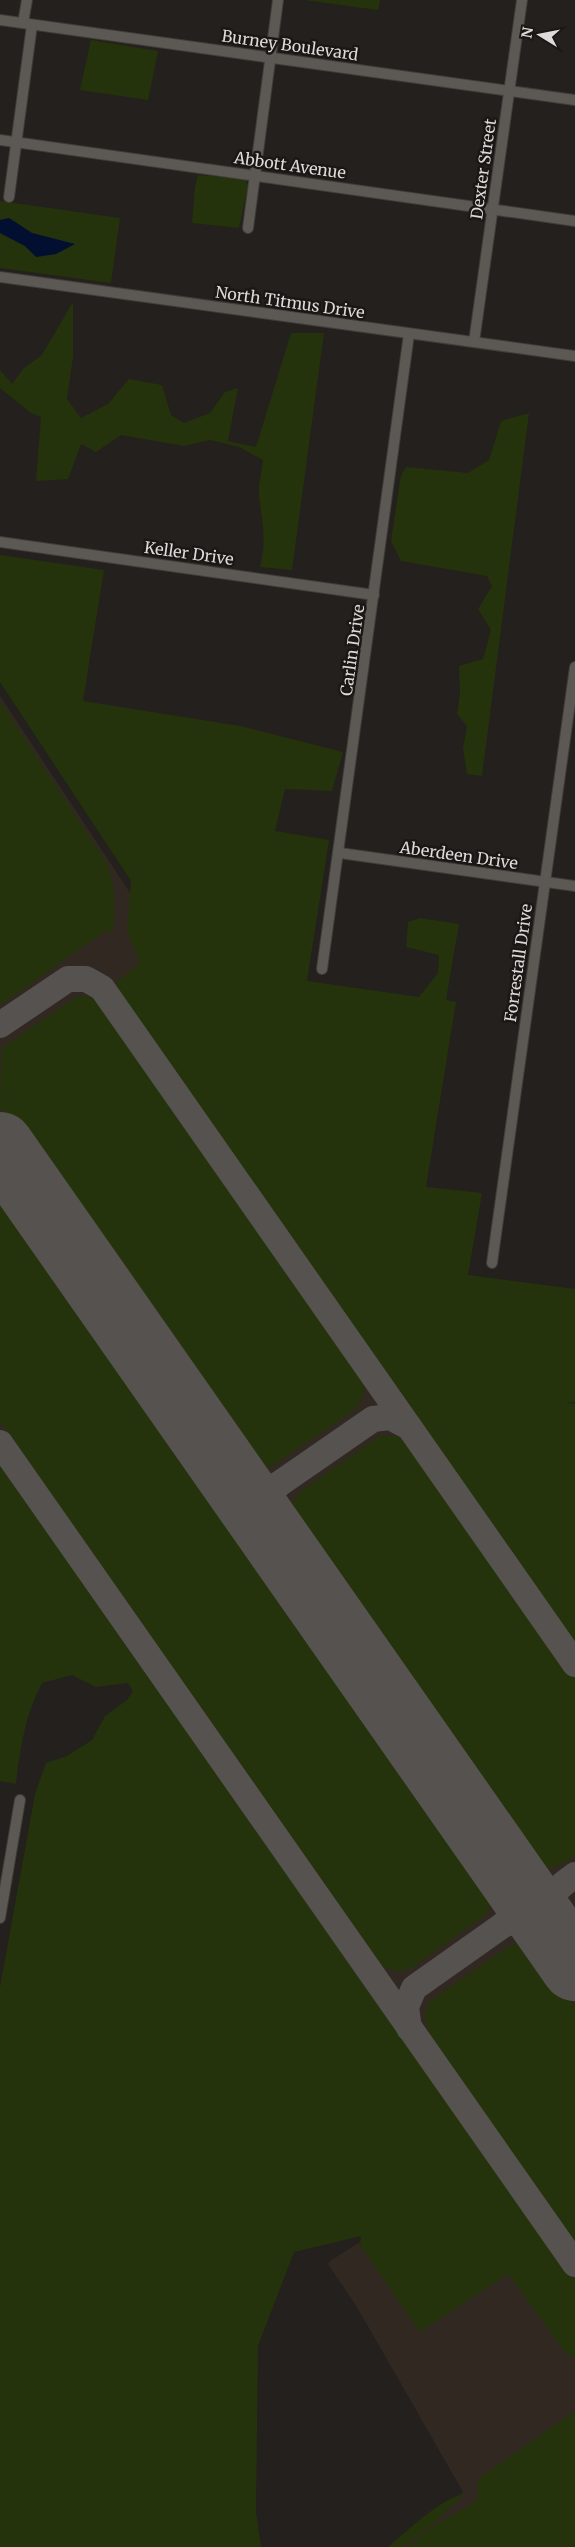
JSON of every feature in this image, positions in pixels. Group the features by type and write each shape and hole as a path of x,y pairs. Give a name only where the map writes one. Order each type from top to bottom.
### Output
{"street":[{"path":"9,196 27,24 27,0"},
{"path":"248,228 278,0"},
{"name":"Dexter Street","path":"474,342 522,0"},
{"name":"Burney Boulevard","path":"0,20 575,100"},
{"name":"Abbott Avenue","path":"0,140 575,221"},
{"name":"North Titmus Drive","path":"0,276 575,356"},
{"name":"Carlin Drive","path":"322,969 340,853 409,334"},
{"name":"Keller Drive","path":"0,542 374,595"},
{"name":"Forrestall Drive","path":"492,1263 575,667"},
{"name":"Aberdeen Drive","path":"340,853 575,886"},
{"path":"0,1918 20,1800"}],"shaded area":[{"path":"0,696 575,1566 575,2547 395,2547 463,2492 357,2307 328,2264 399,2217 351,1997 0,1472"}],"green space":[{"path":"305,0 380,0 378,10"},
{"path":"91,40 158,51 148,100 80,90"},
{"path":"198,175 245,179 248,186 239,228 192,223"},
{"path":"0,201 120,218 111,283 0,268 0,233 25,246 37,257 74,244 32,233 9,218 0,220"},
{"path":"73,302 73,357 67,399 81,418 108,404 129,379 162,385 171,415 184,423 210,413 225,392 238,388 228,441 256,447 291,333 324,333 292,570 260,567 264,539 259,491 263,460 239,447 210,440 184,446 121,435 96,452 81,444 68,479 36,481 41,417 31,413 0,388 0,370 12,384 24,368 42,355"},
{"path":"529,413 482,776 467,774 463,748 467,726 457,714 460,693 459,666 483,659 491,630 478,609 492,586 487,576 401,561 391,541 401,475 406,467 468,473 489,460 501,421"},
{"path":"0,555 104,570 83,701 240,726 343,752 332,791 285,789 275,831 329,840 307,981 419,997 438,973 439,955 406,947 408,922 420,918 459,924 446,1000 456,1002 426,1187 482,1193 468,1275 575,1289 575,1402 566,1402 575,1404 575,1644 117,991 116,982 140,963 127,932 131,881 0,682"},
{"path":"0,701 106,862 112,880 114,916 112,934 107,930 0,1005"},
{"path":"90,996 103,1003 363,1376 365,1391 357,1408 271,1467 259,1466 247,1456 0,1107 2,1048 76,997"},
{"path":"0,1181 487,1880 493,1898 485,1915 410,1969 396,1971 383,1967 0,1421"},
{"path":"380,1436 400,1436 411,1444 575,1677 575,1855 563,1863 548,1867 530,1860 294,1525 291,1505 301,1491"},
{"path":"0,1456 146,1665 145,1669 150,1678 157,1679 575,2279 575,2358 565,2352 508,2274 420,2332 360,2245 361,2236 294,2252 258,2346 256,2512 261,2547 0,2547 0,1987 35,1794 46,1763 67,1756 92,1740 105,1716 127,1700 133,1691 128,1683 96,1687 72,1675 42,1683 27,1720 16,1784 0,1781"},
{"path":"512,1944 527,1945 539,1955 575,2006 575,2244 430,2036 424,2016 430,2001"},
{"path":"575,2411 575,2547 407,2547 432,2527 472,2504 478,2497 478,2479"},
{"path":"465,2493 433,2524 403,2547 388,2547 434,2509"}],"water":[{"path":"9,218 32,233 75,244 56,254 36,257 25,246 0,233 0,220"}],"taxiway":[{"path":"0,1025 68,979 86,979 102,988 575,1664"},
{"path":"269,1530 266,1517 268,1500 279,1484 373,1419 390,1417 409,1427"},
{"path":"0,1443 575,2264"},
{"path":"231,1475 242,1483 254,1488 266,1489 279,1484"},
{"path":"551,1933 548,1905 554,1893 575,1875"},
{"path":"503,1925 514,1910 516,1892 514,1879"},
{"path":"409,2028 406,2007 414,1988 503,1925 516,1921 528,1921 551,1933"}],"runway":[{"path":"0,1146 575,1967"}]}
